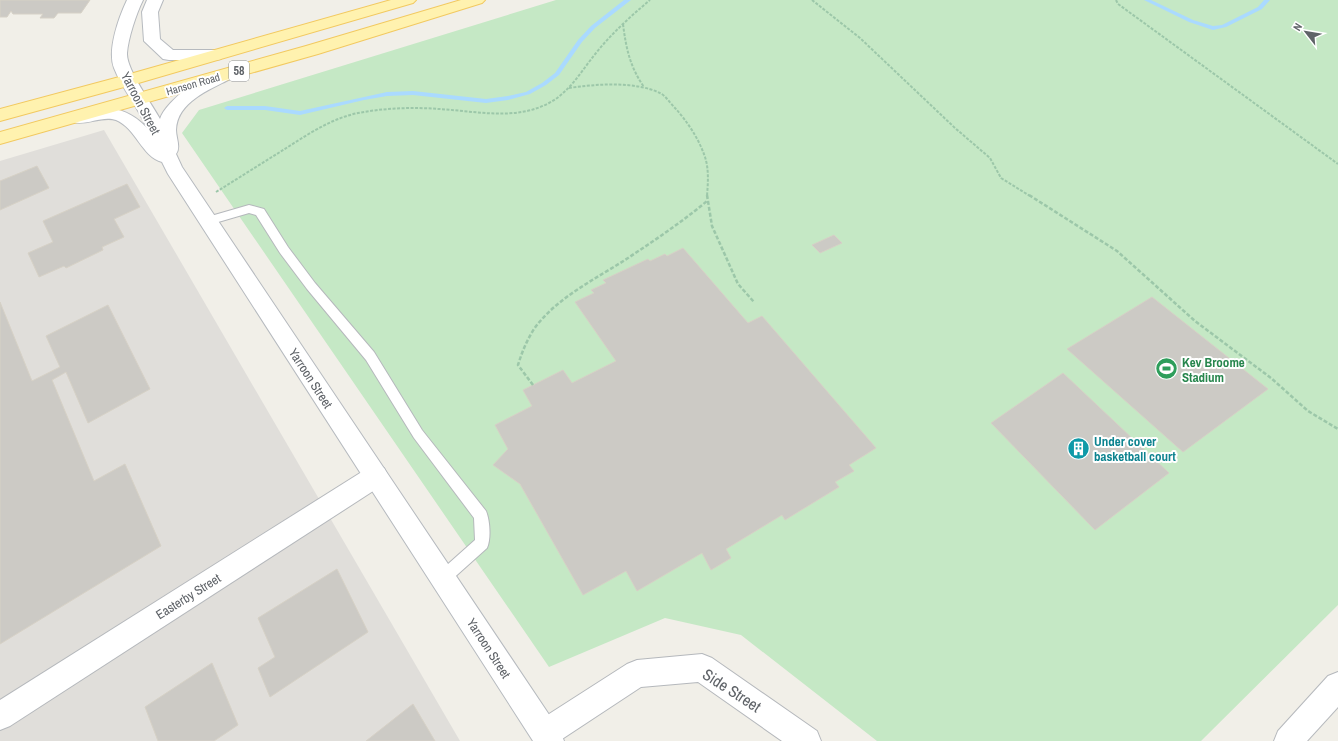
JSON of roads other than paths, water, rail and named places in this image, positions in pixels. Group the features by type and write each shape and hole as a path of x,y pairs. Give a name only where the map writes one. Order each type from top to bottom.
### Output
{"main road":[{"name":"Hanson Road","path":"0,115 129,80 408,0"},
{"name":"Hanson Road","path":"0,138 312,50 477,0"}],"street":[{"name":"Yarroon Street","path":"135,0 129,13 119,54 122,68 154,123 174,169 547,737"},
{"path":"155,0 150,12 152,41 169,55 214,55"},
{"path":"174,169 167,134 170,115 183,99 224,75"},
{"path":"47,125 104,114 120,115 129,120 174,169"},
{"name":"Easterby Street","path":"0,716 376,476"},
{"name":"Side Street","path":"547,737 637,674 702,668 807,741"},
{"path":"1288,741 1338,686"}],"lane":[{"path":"203,213 249,209 260,212 284,250 311,286 370,356 418,434 481,516 482,543 444,578"}],"waterway":[{"path":"227,108 265,108 300,113 387,94 413,93 486,101 528,93 544,84 557,74 580,41 593,27 628,0"},
{"path":"1147,0 1191,21 1213,28 1224,26 1260,8 1267,0"}],"place":[{"name":"Kev Broome Stadium","path":"1166,369"},
{"name":"Under cover basketball court","path":"1079,448"}]}
